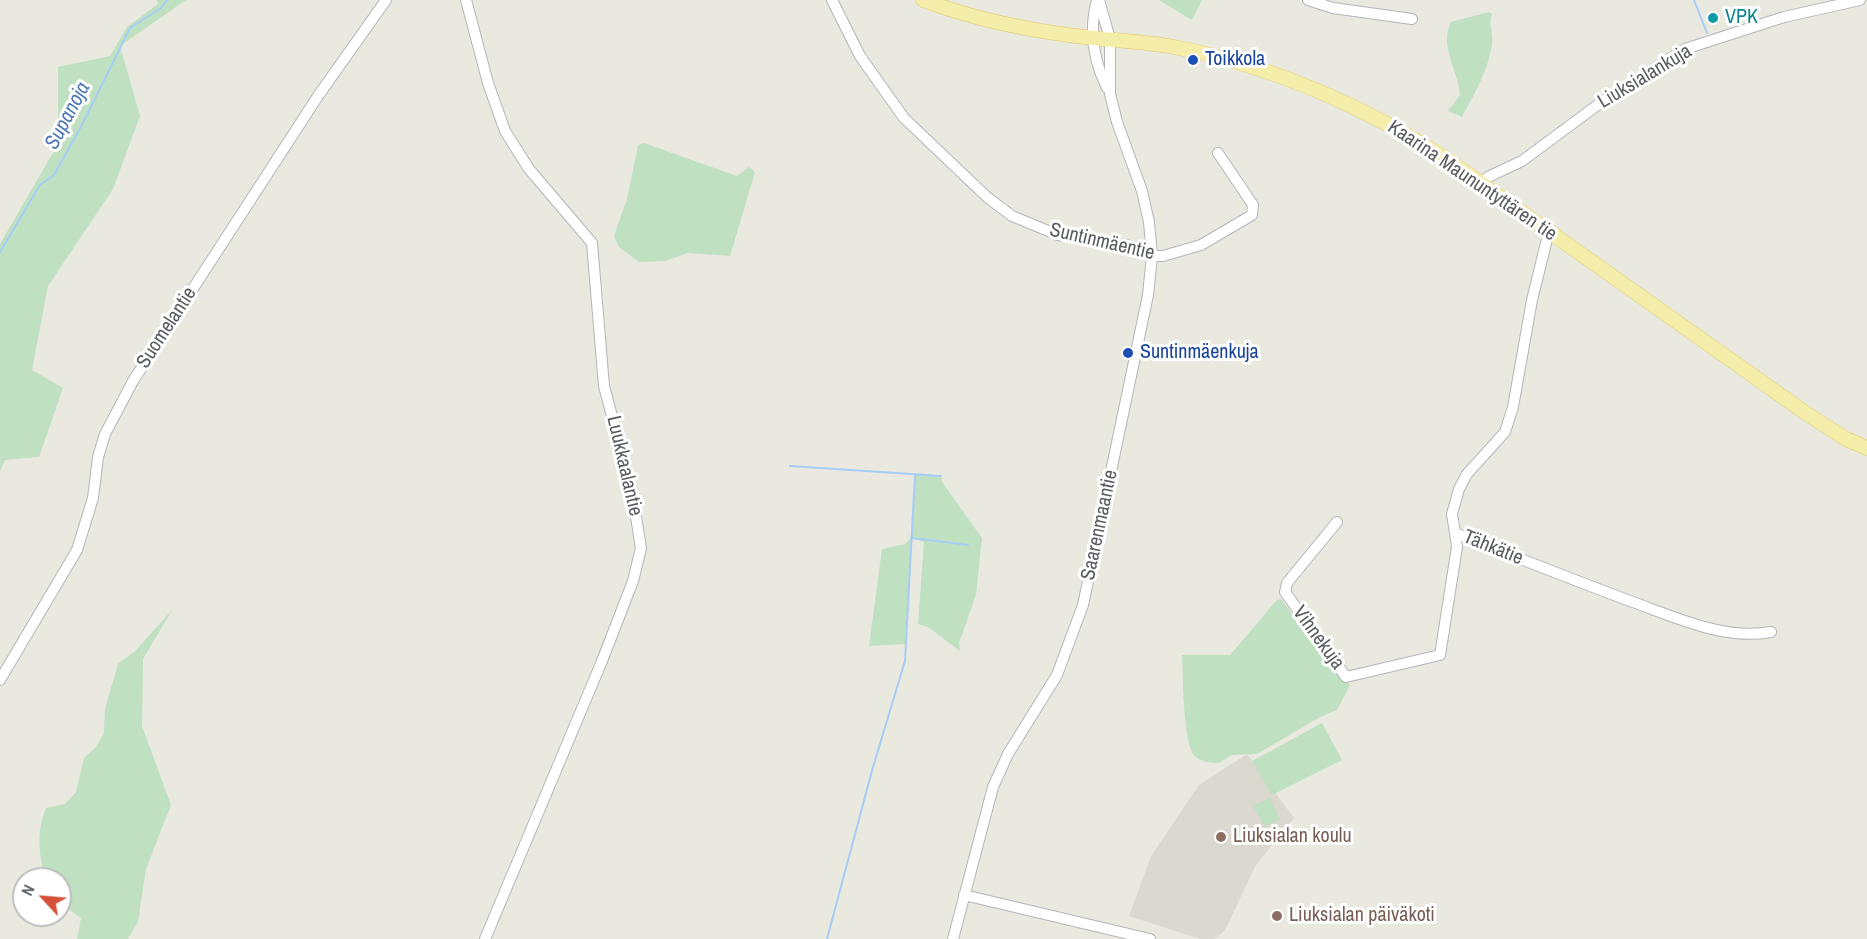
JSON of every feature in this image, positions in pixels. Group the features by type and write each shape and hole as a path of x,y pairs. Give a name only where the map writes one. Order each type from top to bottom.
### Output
{"main road":[{"name":"Kaarina Maununtyttären tie","path":"923,0 994,21 1092,38 1175,48 1250,65 1335,97 1390,125 1482,183 1807,414 1846,439 1867,448"}],"street":[{"name":"Suomelantie","path":"0,680 77,550 93,498 98,457 105,434 133,381 318,96 386,0"},
{"name":"Luukkaalantie","path":"466,0 488,83 505,131 529,169 592,243 604,386 632,492 641,548 633,581 602,661 485,939"},
{"name":"Suntinmäentie","path":"832,0 860,56 904,118 987,197 1012,216 1058,235 1135,247 1152,256 1163,256 1201,245 1252,215 1253,205 1218,153"},
{"name":"Saarenmaantie","path":"1098,0 1110,39 1110,94"},
{"path":"1092,38 1098,0"},
{"path":"1308,0 1355,6 1412,19"},
{"name":"Liuksialankuja","path":"1482,183 1488,177 1522,161 1603,101 1685,49 1838,1 1860,0"},
{"name":"Saarenmaantie","path":"953,939 993,787 1008,754 1057,675 1083,605 1146,304 1152,256 1142,191 1110,94 1101,77 1092,38"},
{"name":"Tähkätie","path":"1549,231 1532,300 1514,407 1504,432 1467,474 1459,489 1452,514 1455,533 1657,611 1725,631 1755,635 1771,632"},
{"name":"Vihnekuja","path":"1337,522 1287,583 1285,592 1346,677 1440,661 1457,547 1455,533"},
{"path":"964,895 1150,939"}],"shaded area":[{"name":"Liuksialan koulu","path":"1247,754 1294,818 1256,865 1225,930 1215,939 1200,939 1129,916 1151,856 1199,785"}],"green space":[{"path":"157,0 186,0 120,46 140,116 113,189 48,286 32,370 63,388 39,457 5,460 0,471 0,244 58,144 58,67 110,56 127,27 158,4"},
{"path":"1159,0 1202,0 1192,20"},
{"path":"1489,12 1492,14 1490,21 1491,51 1481,81 1462,117 1448,111 1460,95 1448,49 1448,31 1451,22"},
{"path":"644,143 737,176 749,167 755,172 730,256 688,253 665,261 639,262 619,247 614,236 627,199 638,145"},
{"path":"915,474 941,476 942,482 982,538 976,595 959,643 960,651 928,627 918,624 924,542 912,538 905,644 869,646 882,549 905,544 911,538"},
{"path":"1281,599 1335,672 1350,685 1337,710 1320,717 1257,754 1232,755 1219,763 1198,759 1193,754 1187,734 1182,655 1230,655 1277,600"},
{"path":"172,610 143,659 142,726 171,805 146,869 138,922 128,939 77,939 81,918 72,912 72,867 42,867 41,826 46,808 65,804 76,792 84,758 96,747 104,733 105,709 118,664 135,651"},
{"path":"1322,723 1342,760 1272,795 1252,761"},
{"path":"1270,798 1280,819 1265,827 1253,806"}],"waterway":[{"name":"Supanoja","path":"0,252 40,185 54,175 83,123 130,28 161,8 167,0"},
{"path":"1694,0 1707,33"},
{"path":"790,466 941,476"},
{"path":"827,939 873,767 905,661 915,474"},
{"path":"911,538 968,545"}],"place":[{"name":"VPK","path":"1713,18"},
{"name":"Toikkola","path":"1193,60"},
{"name":"Suntinmäenkuja","path":"1128,353"},
{"name":"Liuksialan koulu","path":"1221,837"},
{"name":"Liuksialan päiväkoti","path":"1277,916"}]}
